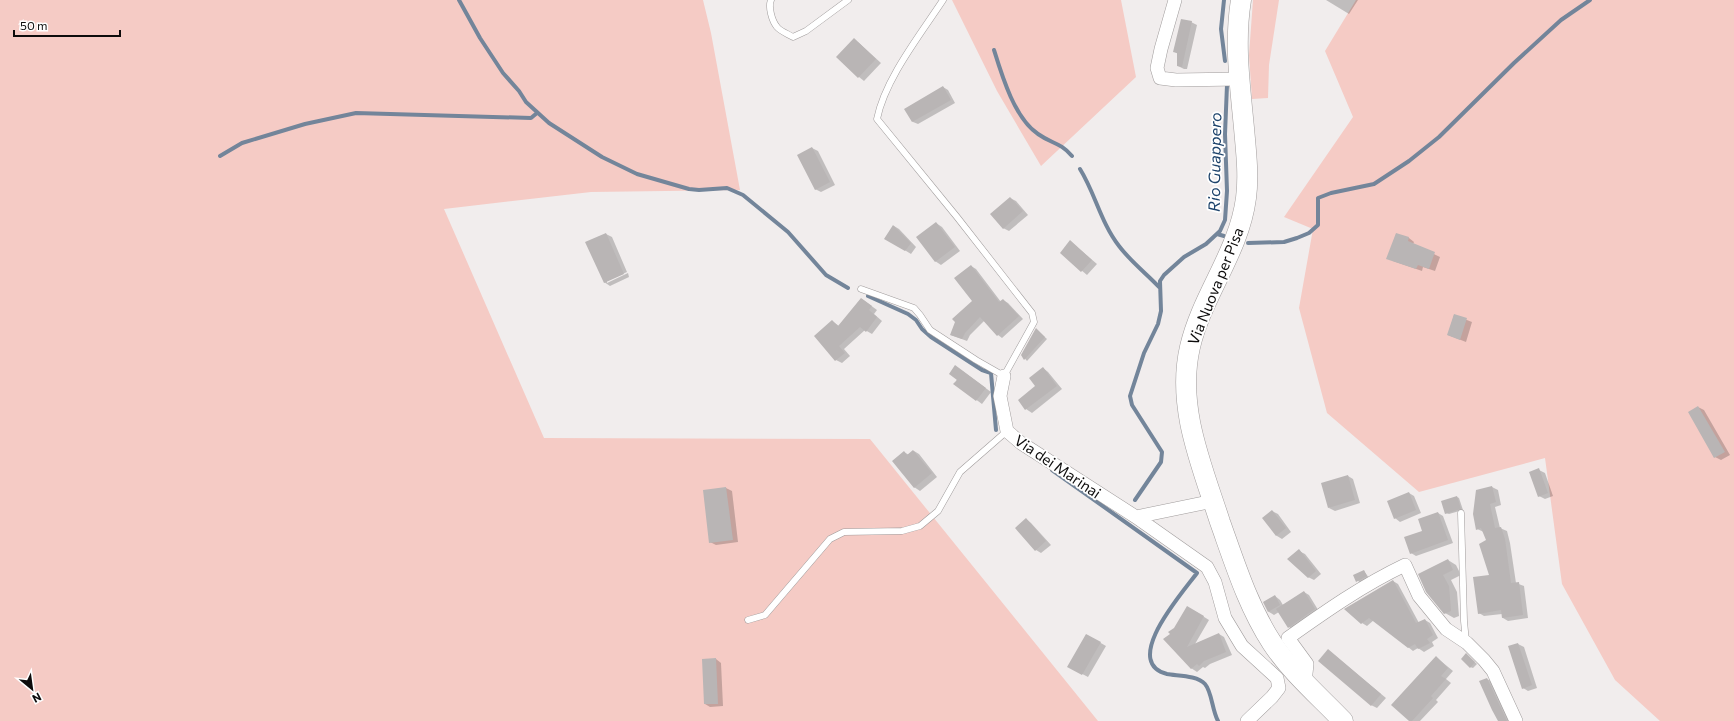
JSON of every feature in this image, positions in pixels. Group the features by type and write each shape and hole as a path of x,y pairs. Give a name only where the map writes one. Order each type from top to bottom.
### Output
{"main road":[{"name":"Via Nuova per Pisa","path":"1241,0 1238,18 1237,48 1247,165 1246,196 1234,244 1194,333 1187,370 1186,395 1197,450 1237,570 1253,610 1273,645 1305,683 1343,721"}],"street":[{"path":"1175,0 1157,68 1160,78 1176,80 1239,79"},
{"name":"Via dei Marinai","path":"1004,376 1000,396 1007,431 1021,443 1136,517 1207,566 1216,582 1226,618 1242,646 1277,678 1278,688 1272,697 1247,721"},
{"path":"1136,517 1214,501"},
{"path":"1305,683 1307,664 1288,638 1333,605 1384,575 1405,565 1419,596 1446,629 1466,643 1493,670 1516,721"}],"lane":[{"path":"771,0 771,13 777,28 793,37 806,31 848,0"},
{"path":"861,289 914,308 920,314 930,330 1004,376 1034,322 1032,313 948,205 877,119 880,103 903,62 943,0"},
{"path":"748,620 765,615 830,539 844,532 902,531 920,526 938,511 960,472 1007,431"},
{"path":"1461,513 1466,643"}],"shaded area":[{"path":"0,0 703,0 711,33 740,190 591,192 444,209 544,438 870,439 1098,721 0,721"},
{"path":"952,0 1121,0 1136,77 1041,166 997,91"},
{"path":"1253,0 1279,0 1269,65 1268,98 1252,99 1249,55"},
{"path":"1356,0 1734,0 1734,721 1660,721 1615,680 1562,584 1545,458 1419,492 1327,413 1299,308 1313,229 1284,217 1353,117 1325,51"}],"building":[{"path":"1181,19 1192,21 1182,67 1177,66 1177,53 1173,52"},
{"path":"854,38 876,59 858,78 836,57"},
{"path":"943,86 951,100 912,122 904,109"},
{"path":"812,147 830,182 815,190 797,155"},
{"path":"1010,197 1023,211 1003,229 990,214"},
{"path":"936,222 955,247 935,262 916,237"},
{"path":"893,225 911,243 905,251 884,239"},
{"path":"606,233 624,274 604,283 585,242"},
{"path":"1396,233 1409,237 1408,241 1435,252 1429,269 1418,265 1416,269 1386,259"},
{"path":"1070,240 1092,260 1081,272 1060,253"},
{"path":"971,265 999,302 1003,299 1019,316 997,336 980,317 965,333 962,339 950,335 955,322 952,319 972,301 954,278"},
{"path":"861,298 872,306 869,310 877,317 866,332 860,327 839,346 845,353 835,361 814,336 832,320 838,326"},
{"path":"1454,314 1467,318 1460,340 1447,335"},
{"path":"1036,328 1045,337 1024,360 1021,355"},
{"path":"955,365 986,388 976,401 953,384 957,380 949,374"},
{"path":"1043,367 1057,386 1025,410 1018,400 1035,386 1029,378"},
{"path":"1698,406 1725,452 1714,458 1688,412"},
{"path":"913,450 932,473 914,488 892,461 904,451 907,455"},
{"path":"1539,468 1548,493 1538,497 1529,472"},
{"path":"1348,475 1355,500 1328,508 1321,483"},
{"path":"1492,486 1496,502 1490,504 1495,528 1501,527 1505,539 1511,583 1519,582 1523,615 1502,618 1501,610 1478,614 1473,577 1489,575 1479,544 1486,540 1481,528 1476,530 1473,514 1476,490"},
{"path":"726,487 733,540 709,543 703,490"},
{"path":"1409,492 1416,510 1394,519 1387,501"},
{"path":"1457,496 1461,509 1445,514 1441,501"},
{"path":"1272,510 1286,528 1276,536 1262,518"},
{"path":"1438,512 1448,540 1410,554 1404,537 1422,531 1418,519"},
{"path":"1026,518 1046,541 1035,551 1015,528"},
{"path":"1299,549 1316,571 1308,578 1287,559"},
{"path":"1448,559 1453,570 1443,575 1449,586 1451,611 1444,614 1426,592 1418,574"},
{"path":"1364,570 1367,576 1356,582 1353,575"},
{"path":"1393,580 1416,623 1425,619 1433,635 1427,639 1430,643 1418,649 1415,644 1408,648 1369,618 1361,624 1344,609"},
{"path":"1304,591 1315,609 1288,628 1276,609"},
{"path":"1275,595 1280,605 1268,612 1263,602"},
{"path":"1187,606 1204,616 1187,647 1219,633 1226,652 1204,661 1199,666 1197,664 1191,669 1163,639 1170,634 1168,632 1174,628"},
{"path":"1086,634 1101,642 1082,675 1067,667"},
{"path":"1518,643 1532,685 1522,689 1508,646"},
{"path":"1328,649 1381,694 1371,706 1318,661"},
{"path":"1466,653 1475,662 1470,668 1461,659"},
{"path":"1436,656 1448,668 1441,676 1446,679 1431,696 1433,698 1412,721 1409,721 1391,705"},
{"path":"716,658 718,704 704,704 702,659"},
{"path":"1487,678 1507,721 1498,721 1492,710 1479,681"}],"waterway":[{"path":"459,0 480,38 503,73 519,91 526,102 549,123 602,157 637,174 689,189 699,190 727,188 743,195 788,232 826,275 848,288"},
{"name":"Rio Guappero","path":"1224,0 1221,29 1225,61"},
{"path":"1248,243 1284,242 1309,233 1318,225 1318,198 1331,193 1374,184 1409,161 1439,137 1514,63 1561,20 1590,0"},
{"path":"994,50 1010,96 1023,118 1038,134 1064,148 1072,156"},
{"name":"Rio Guappero","path":"1135,500 1161,462 1162,452 1132,405 1130,396 1144,353 1158,324 1161,311 1160,281 1164,275 1184,257 1206,244 1220,231 1225,220 1227,191 1225,134 1227,85"},
{"path":"220,156 242,143 305,124 356,113 531,118 537,113"},
{"path":"1080,169 1107,228 1119,246 1160,288"},
{"name":"Rio Guappero","path":"1217,234 1224,236"},
{"path":"868,296 908,314 916,320 922,329 931,337 982,370 991,373 996,430"},
{"name":"Rio Guappero","path":"1052,470 1197,573 1169,610 1152,642 1150,656 1154,667 1167,674 1192,677 1205,684 1218,721"}]}
